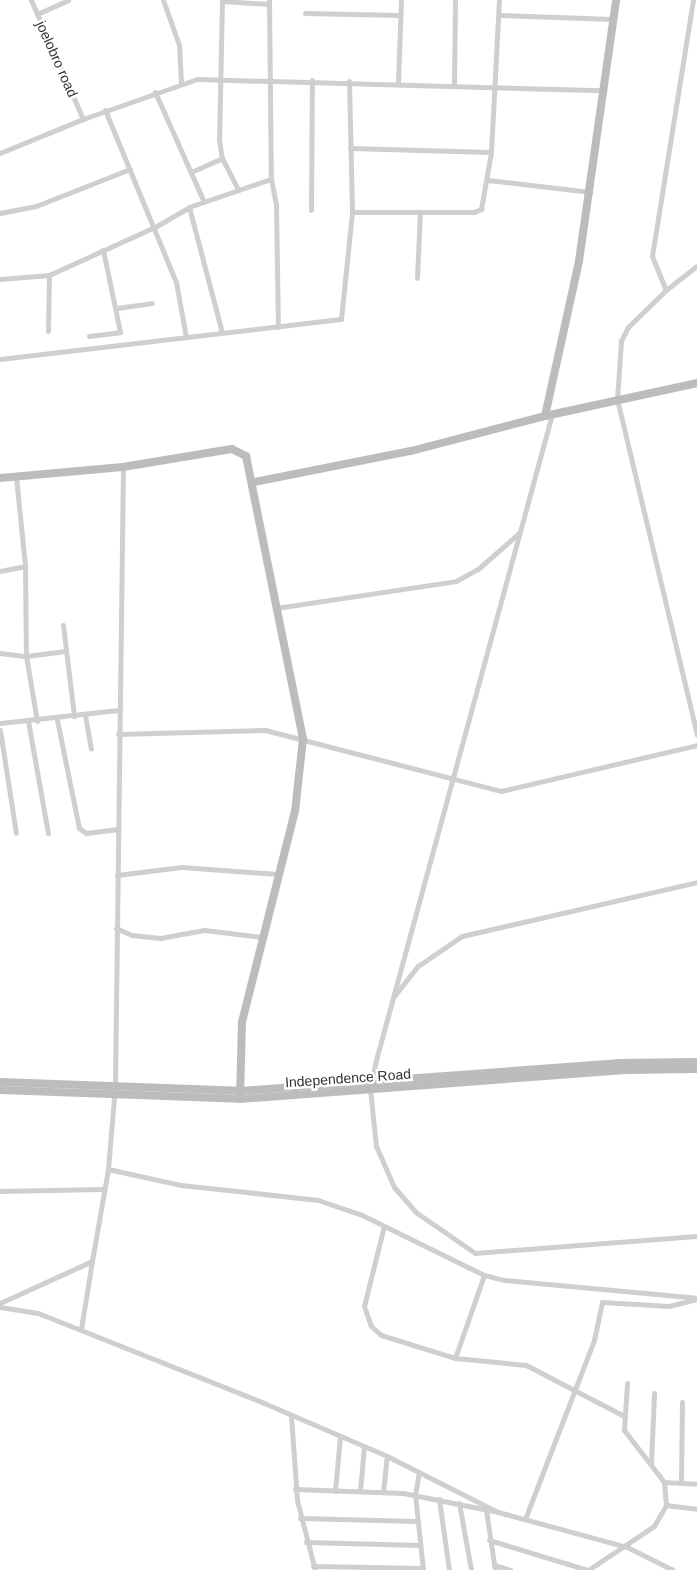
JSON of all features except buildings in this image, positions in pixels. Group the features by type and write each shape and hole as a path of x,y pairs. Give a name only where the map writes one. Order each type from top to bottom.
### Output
{"street":[{"name":"joelobro road","path":"30,0 83,119"},
{"path":"37,14 68,0"},
{"path":"163,0 179,45 181,84"},
{"path":"238,190 222,158 218,79 222,0 269,2 271,179 276,204 278,327"},
{"path":"398,82 401,0"},
{"path":"454,84 455,0"},
{"path":"352,212 420,212 481,209 488,180 491,152 500,0"},
{"path":"616,0 602,90 590,192 569,317 548,415 520,533 393,996 371,1085 376,1146 394,1187 417,1214 475,1253 697,1236"},
{"path":"666,290 652,256 693,0"},
{"path":"306,12 400,15"},
{"path":"499,15 612,19"},
{"path":"0,153 155,92 181,84 218,79 398,82 602,90"},
{"path":"310,210 312,80"},
{"path":"0,358 336,321 344,314 352,212 349,81"},
{"path":"155,92 204,202"},
{"path":"106,110 176,282 186,337"},
{"path":"350,148 491,152"},
{"path":"191,172 222,158"},
{"path":"0,213 36,206 130,169"},
{"path":"0,279 49,275 155,227 189,207 271,179"},
{"path":"488,180 590,192"},
{"path":"189,207 222,333"},
{"path":"417,278 420,212"},
{"path":"89,336 120,332 117,308 104,250"},
{"path":"697,266 666,290 628,327 621,341 617,400 697,735"},
{"path":"48,331 49,275"},
{"path":"117,308 152,303"},
{"path":"254,482 411,450 548,415 697,383"},
{"path":"0,478 123,467 232,449 246,456 254,482 276,608 303,739 295,811 242,1022 240,1095"},
{"path":"81,1330 102,1189 108,1168 115,1089 118,710 123,467"},
{"path":"16,477 24,566 26,656 37,721"},
{"path":"276,608 451,582 478,569 520,533"},
{"path":"0,571 24,566"},
{"path":"63,625 74,716"},
{"path":"0,653 26,656 66,651"},
{"path":"0,723 57,720 118,710"},
{"path":"85,715 91,748"},
{"path":"57,720 79,828 86,833 117,829"},
{"path":"28,721 48,833"},
{"path":"118,734 246,729 303,739 484,789 516,790 697,744"},
{"path":"0,730 16,833"},
{"path":"117,876 182,867 278,874"},
{"path":"393,996 418,966 462,936 697,882"},
{"path":"116,928 132,936 160,938 204,930 262,937"},
{"name":"Independence Road","path":"0,1082 240,1095 625,1062 697,1062"},
{"name":"Independence Road","path":"371,1085 634,1069 697,1069"},
{"name":"Independence Road","path":"0,1090 115,1089"},
{"path":"108,1168 181,1186 318,1200 384,1226 484,1274 504,1280 697,1298"},
{"path":"0,1191 102,1189"},
{"path":"384,1226 364,1306 365,1316 381,1334 455,1358 526,1365 624,1416"},
{"path":"0,1303 92,1261"},
{"path":"455,1358 484,1274"},
{"path":"525,1519 572,1390 594,1340 602,1302 669,1306 697,1298"},
{"path":"0,1307 38,1313 340,1436 387,1456 498,1512"},
{"path":"489,1540 588,1570 627,1547 654,1526 666,1505 664,1482 628,1437 624,1416 627,1383"},
{"path":"651,1464 654,1393"},
{"path":"681,1483 682,1402"},
{"path":"291,1416 295,1490 300,1518 314,1568 423,1569 415,1494 419,1472"},
{"path":"335,1490 340,1436"},
{"path":"360,1491 364,1446"},
{"path":"383,1492 387,1456"},
{"path":"664,1482 697,1484"},
{"path":"295,1490 415,1494 459,1503 627,1547 673,1570"},
{"path":"439,1499 449,1570"},
{"path":"459,1503 471,1570"},
{"path":"666,1505 697,1509"},
{"path":"486,1510 494,1568 510,1570"},
{"path":"300,1518 417,1521"},
{"path":"306,1542 420,1545"}]}
